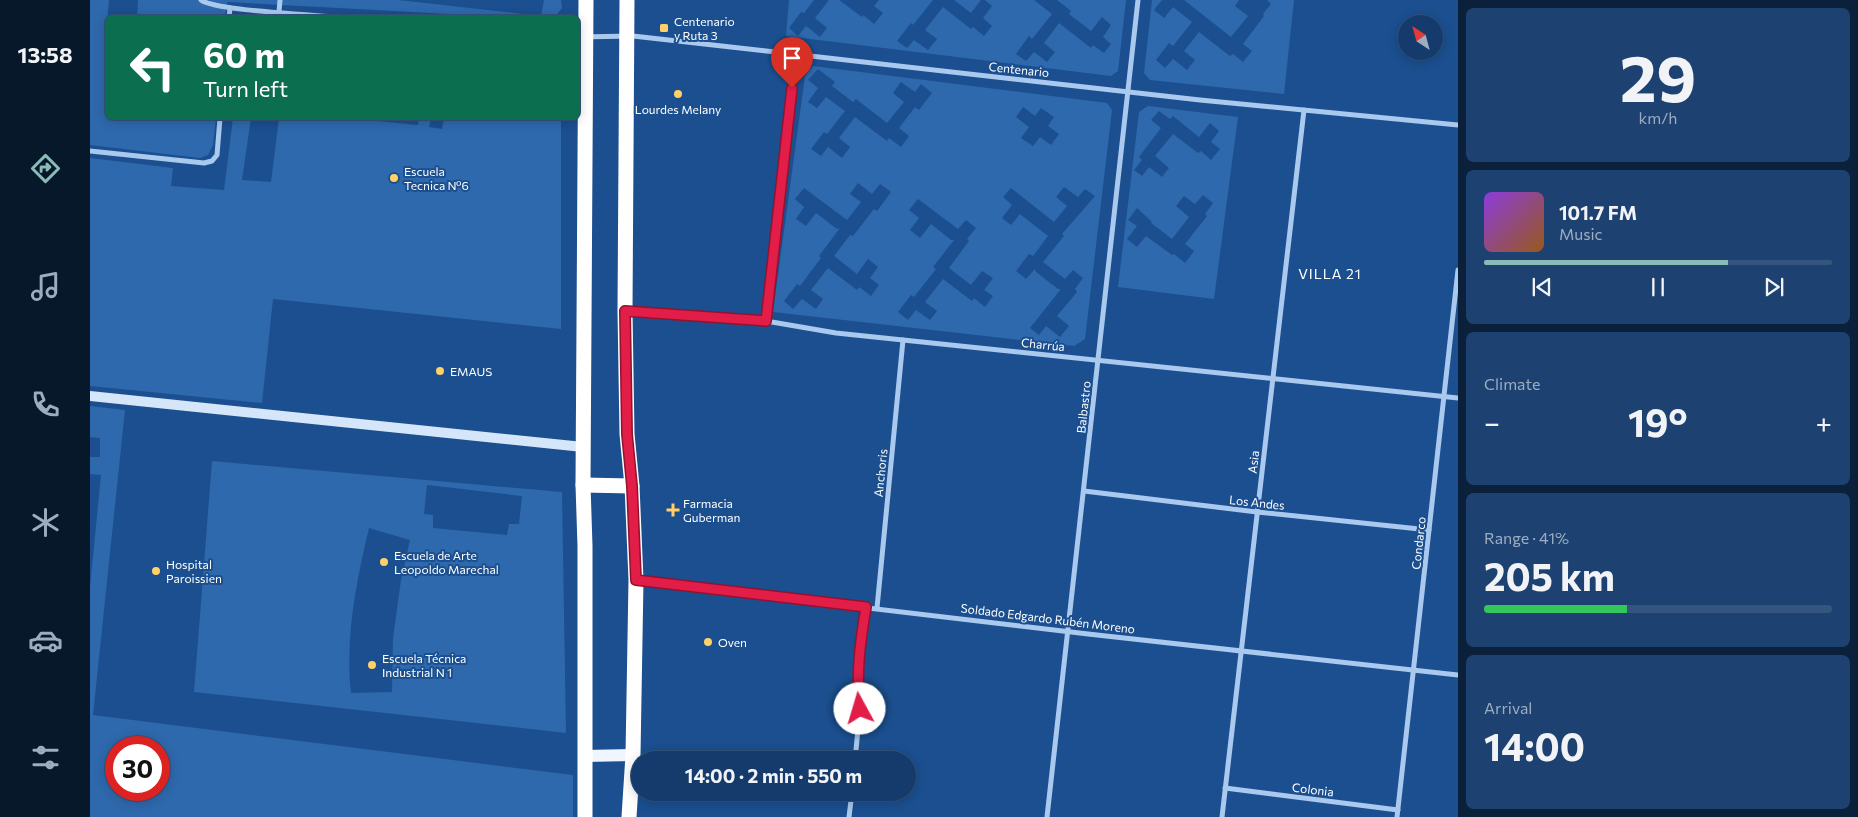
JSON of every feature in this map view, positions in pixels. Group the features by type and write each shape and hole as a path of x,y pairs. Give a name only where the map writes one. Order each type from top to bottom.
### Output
{"highway":[{"path":"585,817 581,37 586,0"},
{"path":"626,0 625,311 627,434 632,486 636,580 633,751"},
{"path":"582,485 632,486"},
{"path":"629,817 631,786"}],"main road":[{"path":"584,756 631,755"}],"street":[{"path":"200,0 205,4 230,8 312,15"},
{"path":"279,12 280,0"},
{"name":"Balbastro","path":"1047,817 1138,0"},
{"path":"229,15 230,8"},
{"name":"Centenario","path":"581,37 626,36 1128,92 1458,125"},
{"path":"766,321 796,54"},
{"name":"Asia","path":"1222,817 1304,110"},
{"path":"90,150 204,163 212,160 216,155 220,120"},
{"name":"Condarco","path":"1397,817 1458,270"},
{"name":"Charrúa","path":"625,311 766,321 836,333 1458,398"},
{"name":"Anchoris","path":"877,608 903,340"},
{"path":"90,396 583,447"},
{"name":"Los Andes","path":"1084,491 1429,530"},
{"name":"Soldado Edgardo Rubén Moreno","path":"636,580 1458,675"},
{"path":"856,751 860,709 857,684 858,665 866,607"},
{"name":"Colonia","path":"1225,788 1398,810"},
{"path":"849,817 851,801"}],"shaded area":[{"path":"90,0 109,0 108,15 105,15 105,120 216,120 213,145 208,155 200,158 90,145"},
{"path":"138,0 398,0 532,15 468,15 227,2 225,15 137,15"},
{"path":"544,0 561,0 562,8 557,15 541,15"},
{"path":"789,0 814,0 804,13 801,12 789,28 798,36 806,26 820,37 827,28 815,18 829,0 839,0 874,24 883,13 874,6 879,0 933,0 897,41 907,48 914,40 928,50 937,39 925,30 943,7 971,29 973,27 984,36 992,26 983,18 992,6 985,0 1034,0 1052,14 1032,39 1029,36 1016,54 1026,61 1034,52 1047,62 1055,52 1044,43 1059,23 1091,48 1093,45 1104,53 1111,44 1103,37 1111,25 1102,17 1091,31 1069,14 1071,11 1057,0 1126,0 1118,71 1111,76 786,36"},
{"path":"954,0 981,0 971,13"},
{"path":"1152,0 1162,0 1154,10 1164,18 1173,7 1192,22 1173,46 1169,43 1156,60 1165,68 1173,59 1187,70 1195,60 1184,51 1199,32 1230,56 1233,54 1243,62 1252,51 1243,44 1271,4 1267,0 1294,0 1284,94 1150,80 1144,73"},
{"path":"1184,0 1239,0 1235,6 1248,16 1231,37"},
{"path":"813,66 1107,103 1112,110 1085,339 1074,346 773,312 805,76","holes":["818,69 835,82 832,86 853,102 856,99 887,123 904,102 893,93 901,82 915,92 921,84 932,93 919,110 915,107 899,128 909,136 901,147 889,138 887,141 855,117 839,138 850,147 842,158 828,147 821,156 811,149 824,132 827,134 845,111 826,97 817,108 808,102 818,88 808,80","1023,107 1035,116 1041,108 1054,117 1048,126 1059,134 1051,145 1040,137 1033,146 1021,138 1029,127 1016,117","858,183 872,194 880,184 891,192 877,211 874,209 853,236 850,235 834,256 857,274 868,259 878,267 870,278 879,285 871,296 859,287 857,290 828,268 811,290 823,299 816,309 802,299 793,309 784,301 797,284 800,286 840,228 837,229 816,213 806,226 796,219 804,207 795,199 804,188 847,220 861,202 850,194","1064,187 1078,197 1085,189 1095,196 1062,234 1064,236 1043,262 1065,279 1073,270 1083,278 1075,289 1077,292 1057,316 1069,326 1060,337 1046,326 1039,335 1030,328 1061,289 1058,289 1036,272 1035,269 1026,279 1016,271 1029,254 1033,256 1048,236 1020,214 1011,225 1002,218 1012,205 1003,197 1011,188 1054,222 1067,206 1056,197","918,199 958,229 966,220 976,228 949,268 971,285 982,271 993,278 984,290 993,296 985,307 974,298 972,301 943,279 925,302 937,311 930,320 916,310 908,320 898,312 911,295 914,297 936,269 933,267 954,240 951,240 931,224 920,238 910,230 919,218 909,210"]},
{"path":"1148,106 1238,117 1214,299 1118,287 1139,112","holes":["1159,111 1170,119 1173,116 1199,137 1210,123 1219,131 1211,142 1220,149 1211,160 1201,151 1198,153 1173,134 1155,156 1169,168 1162,177 1149,167 1142,176 1134,170 1142,160 1139,157 1161,128 1151,120","1203,195 1213,203 1205,214 1207,216 1185,244 1194,251 1185,263 1146,236 1137,247 1127,239 1137,226 1128,220 1137,208 1151,223 1172,239 1189,217 1176,206 1184,196 1195,204"]},
{"path":"233,120 251,120 242,180 271,182 279,120 367,120 418,125 419,120 431,120 429,127 442,129 444,120 561,120 561,329 273,299 262,403 90,386 90,158 173,168 171,186 224,190"},
{"path":"90,406 125,410 93,715 573,775 573,817 90,817 90,587 101,475 90,474 90,457 100,457 100,438 90,437"},
{"path":"212,461 562,492 566,733 194,692","holes":["427,485 522,496 519,524 509,524 507,535 433,528 433,515 424,514","369,528 410,540 401,580 393,638 392,692 351,693 349,652 353,610"]}],"place":[{"name":"Centenario y Ruta 3","path":"664,28"},
{"name":"Lourdes Melany","path":"678,94"},
{"name":"Escuela Tecnica Nº6","path":"394,178"},
{"name":"EMAUS","path":"440,371"},
{"name":"Farmacia Guberman","path":"673,510"},
{"name":"Escuela de Arte Leopoldo Marechal","path":"384,562"},
{"name":"Hospital Paroissien","path":"156,571"},
{"name":"Oven","path":"708,642"},
{"name":"Escuela Técnica Industrial N 1","path":"372,665"}],"district":[{"name":"VILLA 21","path":"1330,273"}],"route":[{"path":"792,88 766,321 625,311 627,434 632,486 636,580 866,607 858,665 857,684 860,709"}]}
